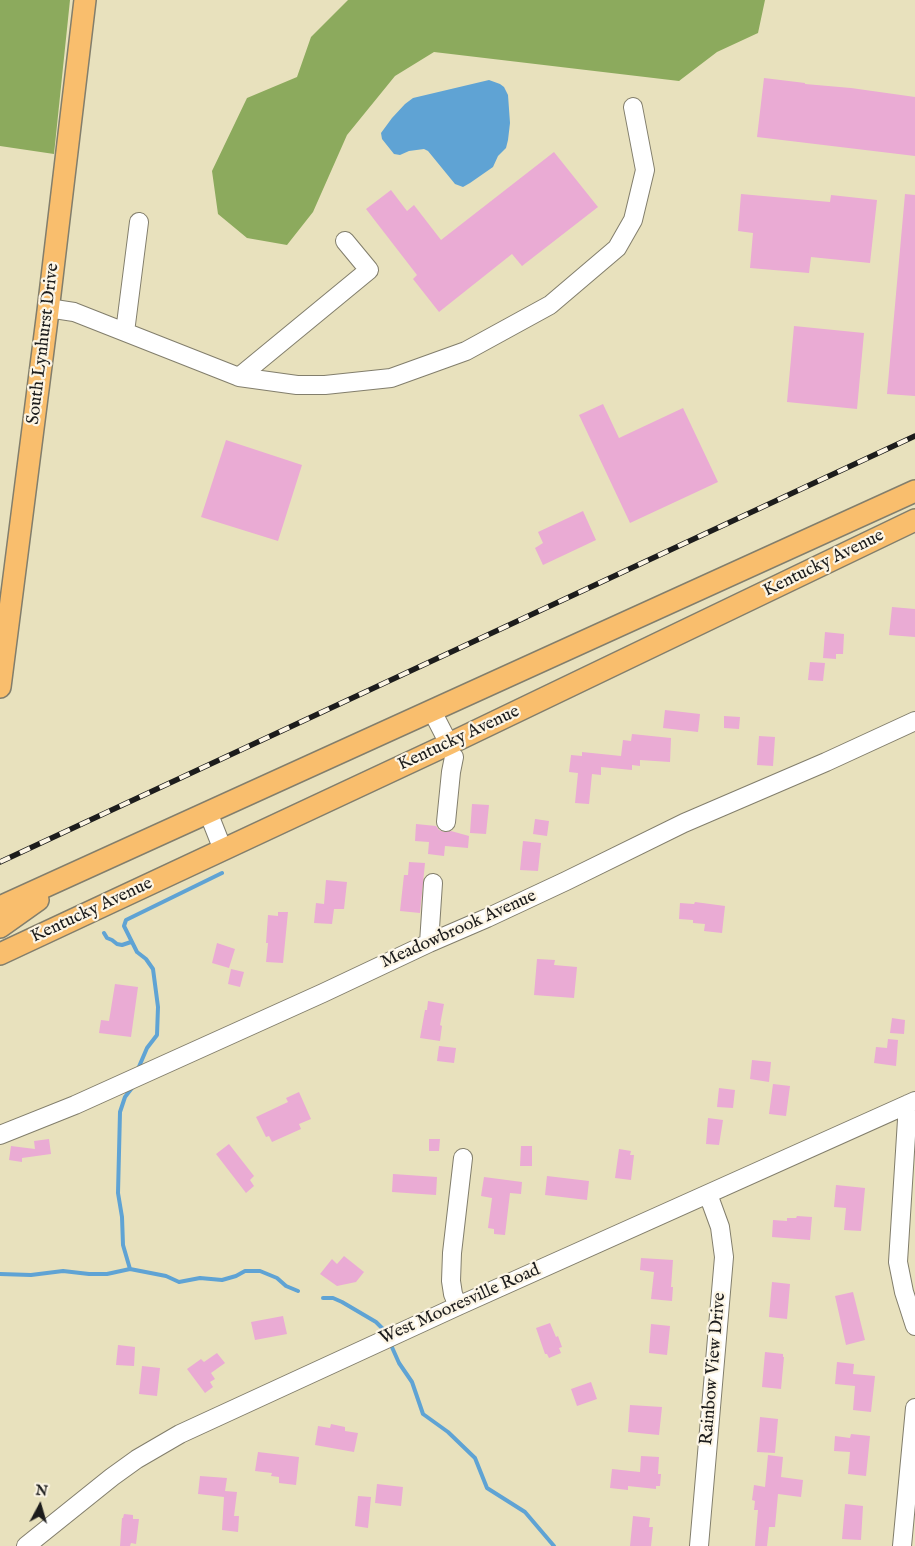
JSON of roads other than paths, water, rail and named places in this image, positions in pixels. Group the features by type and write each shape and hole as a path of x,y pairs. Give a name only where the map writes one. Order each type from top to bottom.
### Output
{"main road":[{"name":"South Lynhurst Drive","path":"0,687 48,308 84,0"},
{"name":"Kentucky Avenue","path":"0,907 915,491"},
{"name":"Kentucky Avenue","path":"0,954 223,850 452,750 915,520"},
{"path":"0,927 33,905 42,897 52,883"}],"street":[{"path":"48,308 74,312 239,377 297,385 325,385 391,378 466,351 550,306 617,248 633,220 645,170 632,107"},
{"path":"125,332 139,222"},
{"path":"239,377 369,270 345,241"},
{"path":"432,710 452,750 446,822"},
{"name":"Meadowbrook Avenue","path":"0,1134 75,1106 558,885 684,823 826,762 915,721"},
{"path":"208,812 223,850"},
{"path":"430,943 433,883"},
{"path":"912,1102 898,1262 904,1292 915,1326"},
{"name":"West Mooresville Road","path":"26,1546 118,1472 180,1434 458,1306 912,1102"},
{"path":"458,1306 453,1294 451,1281 452,1253 463,1158"},
{"name":"Rainbow View Drive","path":"699,1546 724,1257 720,1228 708,1194"},
{"path":"902,1546 915,1408"}],"water":[{"path":"489,80 504,87 508,95 510,123 508,140 506,148 498,156 493,167 463,187 455,184 428,151 424,149 409,151 400,155 394,154 382,139 381,133 392,118 413,98"}],"waterway":[{"path":"138,1069 147,1048 157,1035 158,1007 153,969 146,959 137,952 124,926 126,920 222,873"},
{"path":"104,933 107,938 117,944 122,945 131,942"},
{"path":"130,1269 123,1245 122,1217 118,1193 120,1112 125,1097 135,1084"},
{"path":"0,1274 31,1275 63,1271 107,1274 130,1269 166,1276 179,1282 200,1278 222,1280 245,1271 260,1271 277,1278 286,1286 298,1291"},
{"path":"323,1298 333,1298 342,1302 376,1322 385,1331"},
{"path":"391,1345 399,1363 412,1382 423,1414 448,1432 475,1458 487,1488 525,1512 554,1546"}],"railway":[{"path":"0,862 915,436"}]}
